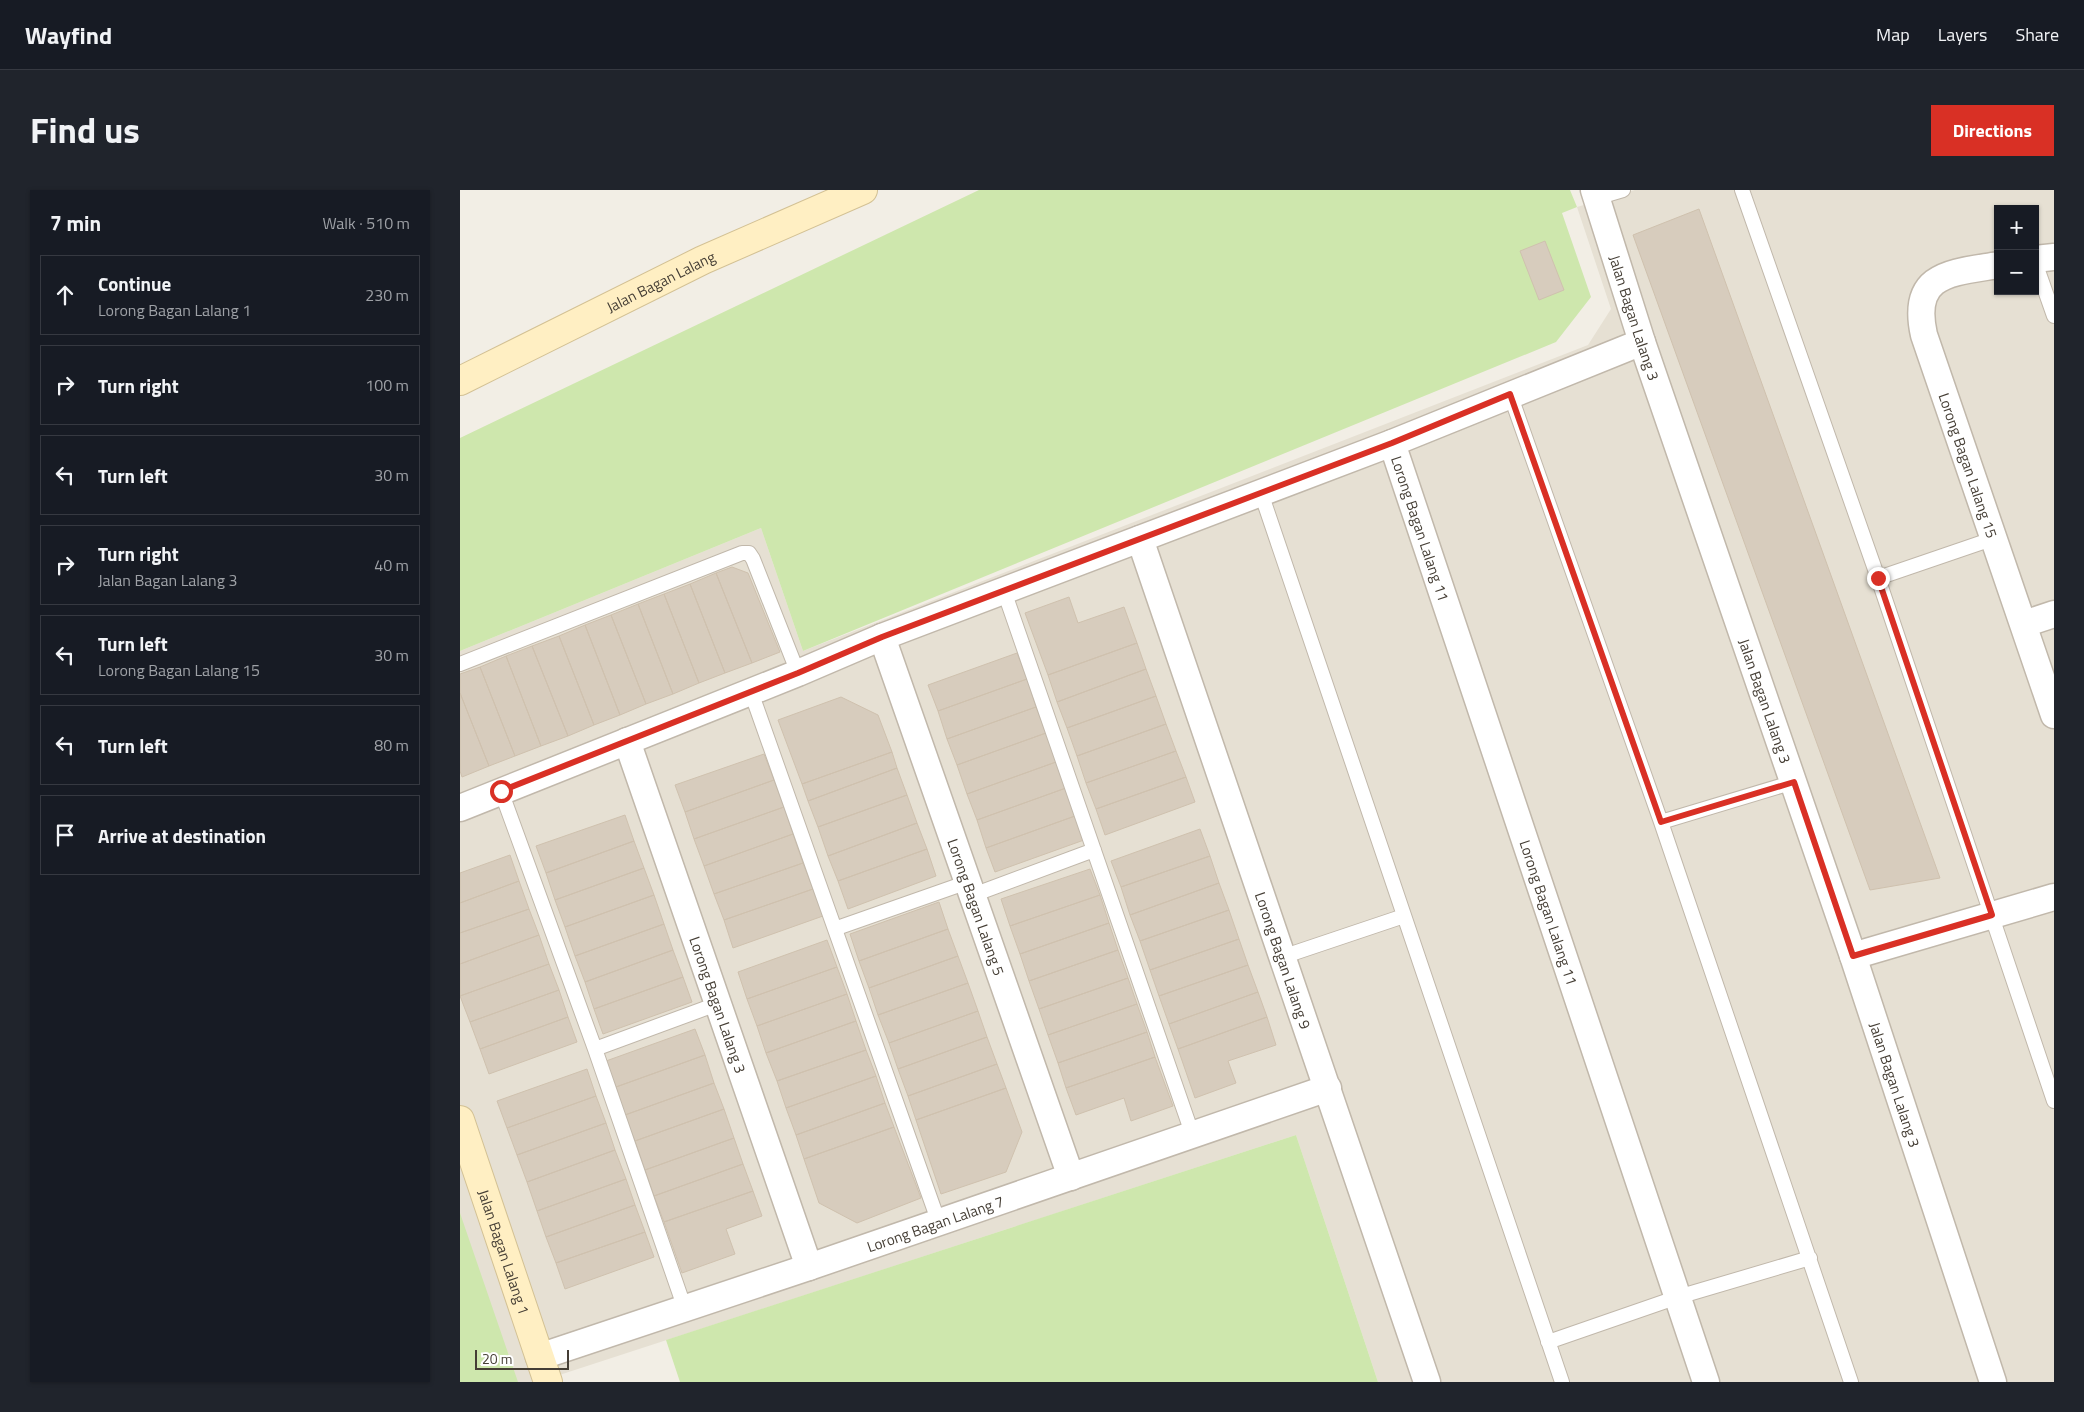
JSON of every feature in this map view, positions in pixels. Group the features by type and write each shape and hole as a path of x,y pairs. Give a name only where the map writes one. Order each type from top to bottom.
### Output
{"main road":[{"name":"Jalan Bagan Lalang","path":"460,381 703,260 863,190"},
{"name":"Jalan Bagan Lalang 1","path":"460,1120 544,1370"}],"street":[{"name":"Jalan Bagan Lalang 3","path":"1595,194 1642,342 1853,956 1993,1382"},
{"path":"2039,260 2054,257"},
{"name":"Lorong Bagan Lalang 15","path":"1994,267 1946,274 1929,286 1919,314 1924,335 2054,715"},
{"path":"460,808 798,673 882,637 1392,443 1642,342"},
{"name":"Lorong Bagan Lalang 11","path":"1392,443 1706,1382"},
{"name":"Lorong Bagan Lalang 9","path":"1140,539 1427,1382"},
{"path":"2024,624 2054,614"},
{"name":"Lorong Bagan Lalang 5","path":"882,637 1071,1178"},
{"name":"Lorong Bagan Lalang 3","path":"628,741 809,1268"},
{"path":"1853,956 2054,897"},
{"name":"Lorong Bagan Lalang 7","path":"544,1370 685,1309 1071,1178 1328,1088"}],"lane":[{"path":"1595,194 1623,190"},
{"path":"1742,190 1878,578 2054,1101"},
{"path":"2039,273 2054,316"},
{"path":"1510,394 1661,822 1851,1382"},
{"path":"1261,493 1562,1382"},
{"path":"1878,578 1995,538"},
{"path":"460,664 742,553 749,553 754,559 798,673"},
{"path":"1004,591 1193,1136"},
{"path":"751,692 837,928 939,1222"},
{"path":"1661,822 1794,782"},
{"path":"501,791 595,1049 685,1309"},
{"path":"837,928 1094,850"},
{"path":"1282,956 1404,916"},
{"path":"595,1049 718,1004"},
{"path":"1548,1342 1678,1298 1810,1258"}],"shaded area":[{"path":"1635,190 2054,190 2054,1382 1378,1382 1296,1135 538,1382 460,1382 460,651 761,528 803,651 1588,345 1611,309 1577,207"}],"green space":[{"path":"979,190 1570,190 1577,207 1562,213 1591,297 1556,342 803,651 761,528 460,651 460,438"},
{"path":"1296,1135 1378,1382 680,1382 666,1340"},
{"path":"460,1213 518,1382 460,1382"}],"building":[{"path":"1699,209 1940,878 1870,890 1633,235"},
{"path":"1545,241 1564,290 1539,300 1520,251"},
{"path":"732,567 748,573 780,652 752,663 716,573"},
{"path":"716,573 752,663 725,673 690,584"},
{"path":"690,584 725,673 699,683 664,594"},
{"path":"664,594 699,683 673,694 638,604"},
{"path":"1069,597 1078,623 1124,607 1137,643 1048,675 1025,613"},
{"path":"638,604 673,694 646,704 611,615"},
{"path":"611,615 646,704 620,715 585,625"},
{"path":"585,625 620,715 594,725 559,636"},
{"path":"559,636 594,725 568,736 532,646"},
{"path":"1137,643 1146,669 1057,702 1048,675"},
{"path":"532,646 568,736 541,746 506,656"},
{"path":"1017,653 1027,679 938,711 928,685"},
{"path":"506,656 541,746 515,756 480,667"},
{"path":"480,667 515,756 489,766 460,693 460,674"},
{"path":"1146,669 1156,696 1067,728 1057,702"},
{"path":"1027,679 1036,707 947,739 938,711"},
{"path":"460,693 489,766 462,777 460,771"},
{"path":"1156,696 1166,724 1077,756 1067,728"},
{"path":"841,697 878,715 892,752 802,784 778,720"},
{"path":"1036,707 1046,733 957,765 947,739"},
{"path":"1166,724 1176,751 1086,783 1077,756"},
{"path":"1046,733 1056,762 967,794 957,765"},
{"path":"1176,751 1186,777 1096,809 1086,783"},
{"path":"892,752 897,768 808,801 802,784"},
{"path":"764,754 774,780 685,812 675,785"},
{"path":"1056,762 1066,788 977,820 967,794"},
{"path":"897,768 907,795 818,827 808,801"},
{"path":"1186,777 1195,802 1105,835 1096,809"},
{"path":"774,780 784,807 694,839 685,812"},
{"path":"1066,788 1075,816 986,848 977,820"},
{"path":"907,795 917,823 828,856 818,827"},
{"path":"784,807 793,834 704,866 694,839"},
{"path":"625,815 634,841 546,873 536,846"},
{"path":"1075,816 1084,840 995,872 986,848"},
{"path":"917,823 927,849 838,881 828,856"},
{"path":"1200,829 1210,856 1121,887 1111,861"},
{"path":"793,834 803,863 714,894 704,866"},
{"path":"634,841 644,868 555,900 546,873"},
{"path":"927,849 936,876 848,909 838,881"},
{"path":"510,855 519,881 460,903 460,873"},
{"path":"1210,856 1219,883 1130,915 1121,887"},
{"path":"803,863 813,889 724,920 714,894"},
{"path":"644,868 654,895 565,927 555,900"},
{"path":"1090,869 1100,895 1010,926 1001,899"},
{"path":"519,881 529,909 460,933 460,903"},
{"path":"1219,883 1229,910 1140,941 1130,915"},
{"path":"813,889 823,916 733,948 724,920"},
{"path":"654,895 664,924 575,956 565,927"},
{"path":"1100,895 1109,923 1020,954 1010,926"},
{"path":"939,902 948,929 859,961 850,934"},
{"path":"529,909 539,935 460,964 460,933"},
{"path":"1229,910 1239,939 1150,970 1140,941"},
{"path":"1109,923 1118,950 1029,981 1020,954"},
{"path":"664,924 673,950 585,982 575,956"},
{"path":"948,929 958,956 869,988 859,961"},
{"path":"539,935 549,964 460,996 460,964"},
{"path":"1239,939 1248,965 1159,996 1150,970"},
{"path":"827,940 837,967 747,999 738,972"},
{"path":"673,950 683,977 594,1009 585,982"},
{"path":"1118,950 1128,978 1039,1009 1029,981"},
{"path":"958,956 968,983 878,1015 869,988"},
{"path":"549,964 559,990 470,1022 460,996"},
{"path":"1248,965 1258,992 1169,1024 1159,996"},
{"path":"837,967 847,994 757,1026 747,999"},
{"path":"683,977 692,1002 603,1034 594,1009"},
{"path":"1128,978 1137,1004 1048,1035 1039,1009"},
{"path":"968,983 978,1011 889,1043 878,1015"},
{"path":"559,990 568,1017 480,1049 470,1022"},
{"path":"1258,992 1267,1017 1178,1049 1169,1024"},
{"path":"847,994 856,1021 766,1053 757,1026"},
{"path":"1137,1004 1147,1032 1058,1063 1048,1035"},
{"path":"978,1011 987,1037 898,1069 889,1043"},
{"path":"568,1017 577,1042 489,1074 480,1049"},
{"path":"1267,1017 1276,1045 1228,1061 1236,1083 1195,1098 1178,1049"},
{"path":"856,1021 866,1050 777,1081 766,1053"},
{"path":"695,1029 705,1055 616,1087 606,1061"},
{"path":"1147,1032 1155,1057 1066,1088 1058,1063"},
{"path":"987,1037 997,1064 908,1096 898,1069"},
{"path":"866,1050 876,1076 786,1108 777,1081"},
{"path":"705,1055 714,1083 625,1115 616,1087"},
{"path":"1155,1057 1173,1106 1131,1121 1124,1098 1076,1115 1066,1088"},
{"path":"997,1064 1006,1088 916,1120 908,1096"},
{"path":"587,1069 596,1096 507,1128 497,1101"},
{"path":"876,1076 885,1103 796,1135 786,1108"},
{"path":"714,1083 724,1109 635,1141 625,1115"},
{"path":"1006,1088 1022,1132 1006,1172 941,1194 916,1120"},
{"path":"596,1096 606,1123 517,1155 507,1128"},
{"path":"885,1103 894,1127 804,1159 796,1135"},
{"path":"724,1109 734,1138 645,1170 635,1141"},
{"path":"606,1123 615,1150 527,1182 517,1155"},
{"path":"894,1127 921,1198 857,1223 819,1203 804,1159"},
{"path":"734,1138 743,1164 654,1196 645,1170"},
{"path":"615,1150 626,1179 537,1211 527,1182"},
{"path":"743,1164 753,1191 664,1222 654,1196"},
{"path":"626,1179 635,1205 546,1237 537,1211"},
{"path":"753,1191 762,1216 726,1229 735,1254 682,1273 664,1222"},
{"path":"635,1205 645,1232 556,1263 546,1237"},
{"path":"645,1232 654,1257 565,1289 556,1263"}],"route":[{"path":"501,791 798,673 882,637 1392,443 1510,394 1661,822 1794,782 1853,956 1992,915 1878,578"}]}
